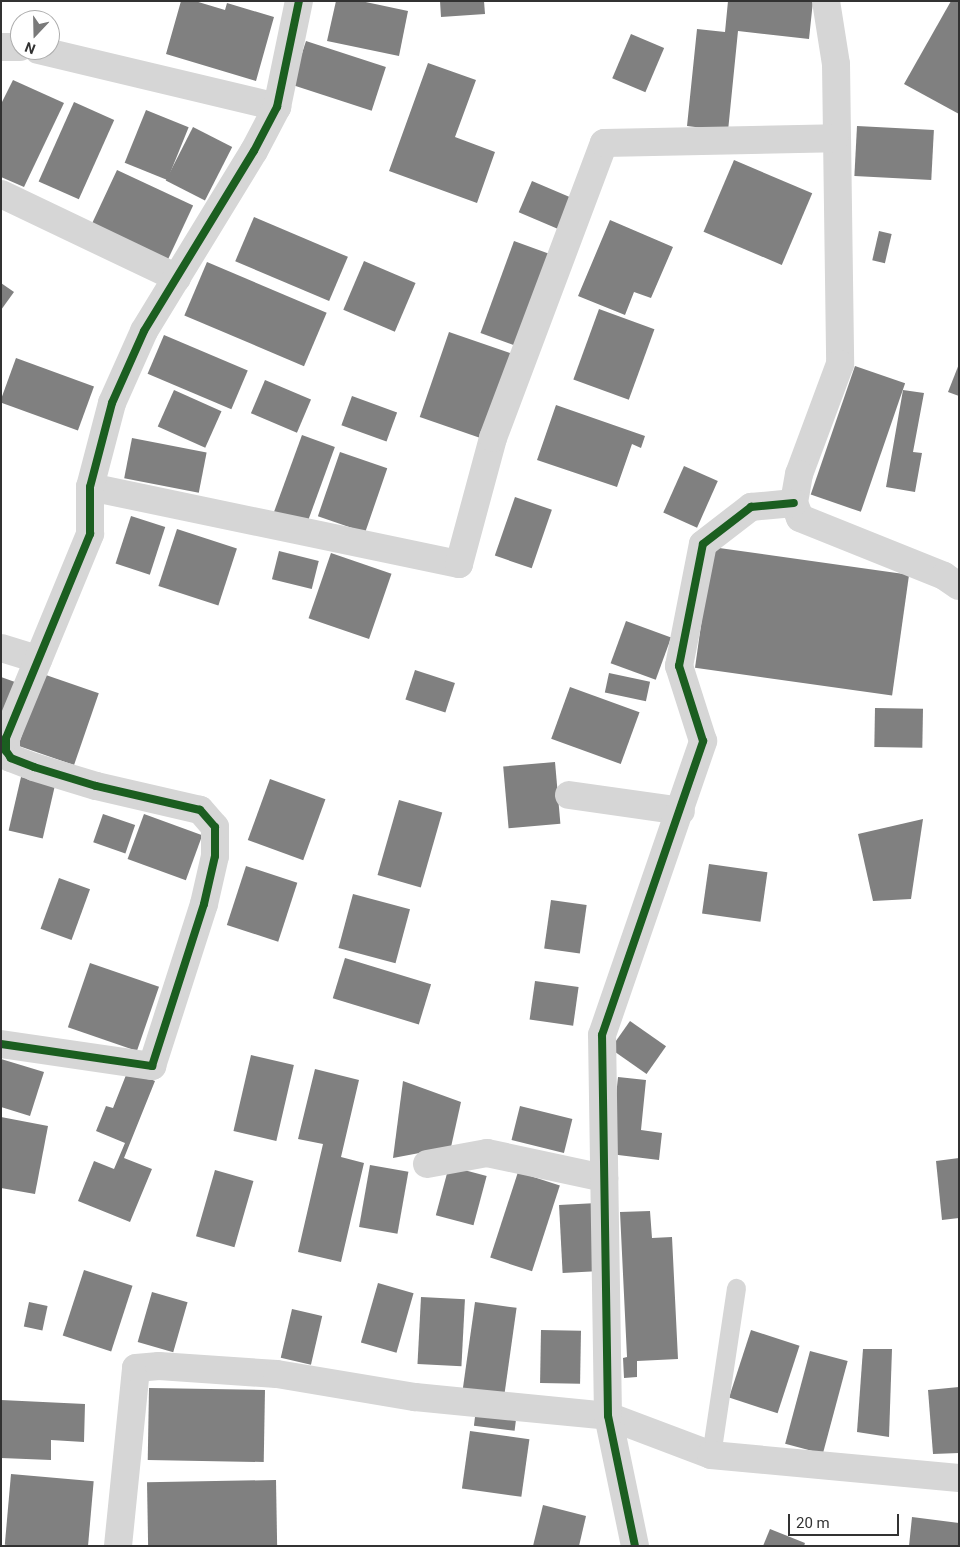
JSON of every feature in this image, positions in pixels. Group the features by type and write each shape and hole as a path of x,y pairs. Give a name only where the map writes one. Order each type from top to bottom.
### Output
{"street":[{"path":"1,1044 152,1066 204,904 215,856 215,826 200,810 96,786 11,758 6,751 6,738 90,534 90,486 112,403 144,331 254,151 276,107 299,1"},
{"path":"826,1 836,64 835,138 840,364 799,474 794,503 800,518 954,578"},
{"path":"60,55 276,107"},
{"path":"90,486 459,564 493,438 604,143 835,138"},
{"path":"1,194 177,278"},
{"path":"635,1546 608,1416 602,1035 623,966 680,811 703,741 679,666 703,544 751,507 794,503"},
{"path":"1,648 38,659"},
{"path":"569,795 680,811"},
{"path":"427,1164 487,1153 604,1178"},
{"path":"118,1546 136,1368 159,1366 277,1374 415,1397 608,1416 711,1455 959,1478"}],"lane":[{"path":"711,1455 736,1288"}],"building":[{"path":"181,1 195,1 225,10 227,3 274,17 256,81 166,54"},
{"path":"336,1 361,1 408,11 399,56 327,41"},
{"path":"440,1 484,1 485,14 441,17"},
{"path":"728,1 813,1 809,39 738,31 728,131 687,126 697,29 725,32"},
{"path":"951,1 959,1 959,114 904,84"},
{"path":"631,34 664,48 645,92 612,78"},
{"path":"306,41 386,67 372,111 292,85"},
{"path":"428,63 476,80 455,137 495,152 477,203 389,171"},
{"path":"13,80 64,103 24,187 1,177 1,104"},
{"path":"74,102 114,120 79,199 39,181"},
{"path":"146,110 189,127 167,180 125,163"},
{"path":"857,126 934,130 931,180 854,176"},
{"path":"193,127 232,147 205,200 166,180"},
{"path":"734,160 812,193 782,265 704,232"},
{"path":"117,170 193,205 165,265 89,230"},
{"path":"532,181 574,199 561,230 519,212"},
{"path":"254,217 348,257 329,301 235,261"},
{"path":"610,220 673,247 651,298 634,292 625,315 578,296"},
{"path":"879,231 892,234 885,263 872,260"},
{"path":"514,241 553,255 519,347 480,333"},
{"path":"364,261 416,283 395,332 343,310"},
{"path":"207,262 327,313 304,366 184,315"},
{"path":"1,283 14,292 1,310"},
{"path":"599,309 654,329 629,400 573,379"},
{"path":"449,332 513,354 484,439 420,417"},
{"path":"164,335 248,371 231,409 148,374"},
{"path":"16,358 94,386 78,431 1,403"},
{"path":"959,364 959,396 948,392"},
{"path":"855,366 905,383 861,512 811,495"},
{"path":"265,380 311,400 297,433 251,413"},
{"path":"174,390 222,411 205,448 158,427"},
{"path":"903,390 924,393 913,452 922,453 915,492 886,487"},
{"path":"352,396 397,412 387,442 341,425"},
{"path":"556,405 645,436 641,448 632,444 617,487 537,460"},
{"path":"302,435 335,447 307,524 274,512"},
{"path":"132,438 207,453 199,493 124,478"},
{"path":"340,452 387,468 365,533 318,516"},
{"path":"684,466 718,481 697,528 663,513"},
{"path":"515,497 552,510 532,568 495,556"},
{"path":"131,516 165,527 150,575 116,564"},
{"path":"177,529 237,548 218,606 158,586"},
{"path":"712,547 909,575 892,696 695,668"},
{"path":"279,551 319,561 312,589 272,579"},
{"path":"331,553 392,574 369,639 309,618"},
{"path":"626,621 671,637 656,680 611,663"},
{"path":"415,670 455,683 445,712 405,699"},
{"path":"609,673 650,682 646,701 605,693"},
{"path":"43,674 99,693 74,765 18,746"},
{"path":"1,677 15,682 1,721"},
{"path":"570,687 640,712 621,764 551,739"},
{"path":"875,708 923,709 922,748 874,747"},
{"path":"555,762 560,824 509,828 503,767"},
{"path":"21,777 55,785 43,838 9,831"},
{"path":"270,779 325,799 303,860 248,840"},
{"path":"399,800 442,812 421,887 378,875"},
{"path":"103,814 135,825 125,853 93,842"},
{"path":"144,814 202,835 186,880 128,859"},
{"path":"923,819 911,899 873,901 858,834"},
{"path":"709,864 767,872 760,922 702,914"},
{"path":"246,866 297,883 278,942 227,925"},
{"path":"59,878 90,889 72,940 41,929"},
{"path":"353,894 410,909 395,963 339,948"},
{"path":"551,900 587,905 580,954 544,949"},
{"path":"345,958 431,984 419,1024 333,998"},
{"path":"90,963 159,987 137,1051 68,1027"},
{"path":"535,981 579,987 573,1026 530,1020"},
{"path":"630,1021 666,1046 647,1074 610,1049"},
{"path":"251,1055 294,1065 276,1141 233,1131"},
{"path":"1,1059 44,1072 30,1116 1,1107"},
{"path":"315,1069 359,1080 341,1157 364,1163 341,1262 298,1252 323,1144 298,1139"},
{"path":"128,1070 155,1081 124,1158 152,1169 130,1222 78,1201 94,1161 114,1169 125,1143 96,1131 106,1106 113,1108"},
{"path":"618,1077 646,1080 641,1130 662,1133 659,1160 610,1154"},
{"path":"403,1081 461,1102 451,1147 393,1158"},
{"path":"520,1106 572,1119 564,1153 512,1140"},
{"path":"1,1117 48,1126 35,1194 1,1188"},
{"path":"959,1158 959,1218 942,1220 936,1161"},
{"path":"370,1165 408,1172 397,1234 359,1227"},
{"path":"449,1166 487,1176 473,1225 436,1215"},
{"path":"215,1170 253,1181 234,1247 196,1236"},
{"path":"518,1172 560,1186 532,1271 490,1258"},
{"path":"597,1203 601,1271 563,1273 559,1205"},
{"path":"650,1211 652,1238 672,1237 678,1359 637,1361 637,1377 624,1378 623,1358 627,1357 620,1212"},
{"path":"84,1270 133,1286 111,1351 63,1336"},
{"path":"378,1283 414,1293 396,1353 361,1343"},
{"path":"152,1292 188,1302 173,1352 138,1342"},
{"path":"421,1297 465,1299 461,1366 417,1364"},
{"path":"29,1302 48,1306 42,1330 24,1326"},
{"path":"475,1302 517,1308 504,1395 463,1389"},
{"path":"292,1309 322,1316 311,1365 281,1358"},
{"path":"541,1330 581,1331 580,1384 540,1383"},
{"path":"751,1330 800,1346 778,1413 729,1398"},
{"path":"863,1349 892,1349 889,1437 857,1432"},
{"path":"810,1351 848,1361 823,1454 785,1444"},
{"path":"959,1387 959,1453 933,1454 928,1390"},
{"path":"149,1388 265,1390 264,1462 148,1460"},
{"path":"1,1400 85,1404 84,1442 51,1440 51,1460 1,1458"},
{"path":"476,1409 517,1414 515,1431 474,1426"},
{"path":"470,1431 529,1439 521,1497 462,1488"},
{"path":"11,1474 94,1481 88,1546 5,1545"},
{"path":"276,1480 277,1546 148,1546 147,1482"},
{"path":"543,1505 586,1516 579,1546 533,1546"},
{"path":"912,1517 959,1523 959,1546 909,1546"},
{"path":"770,1529 805,1543 804,1546 763,1546"}],"cycle path":[{"path":"1,1044 152,1066 204,904 215,856 215,827 200,810 96,786 34,767 11,758 6,751 6,738 90,534 90,487 112,403 144,331 254,151 277,107 299,1"},
{"path":"635,1546 608,1416 602,1035 703,741 679,666 703,544 751,507 794,503"}]}
